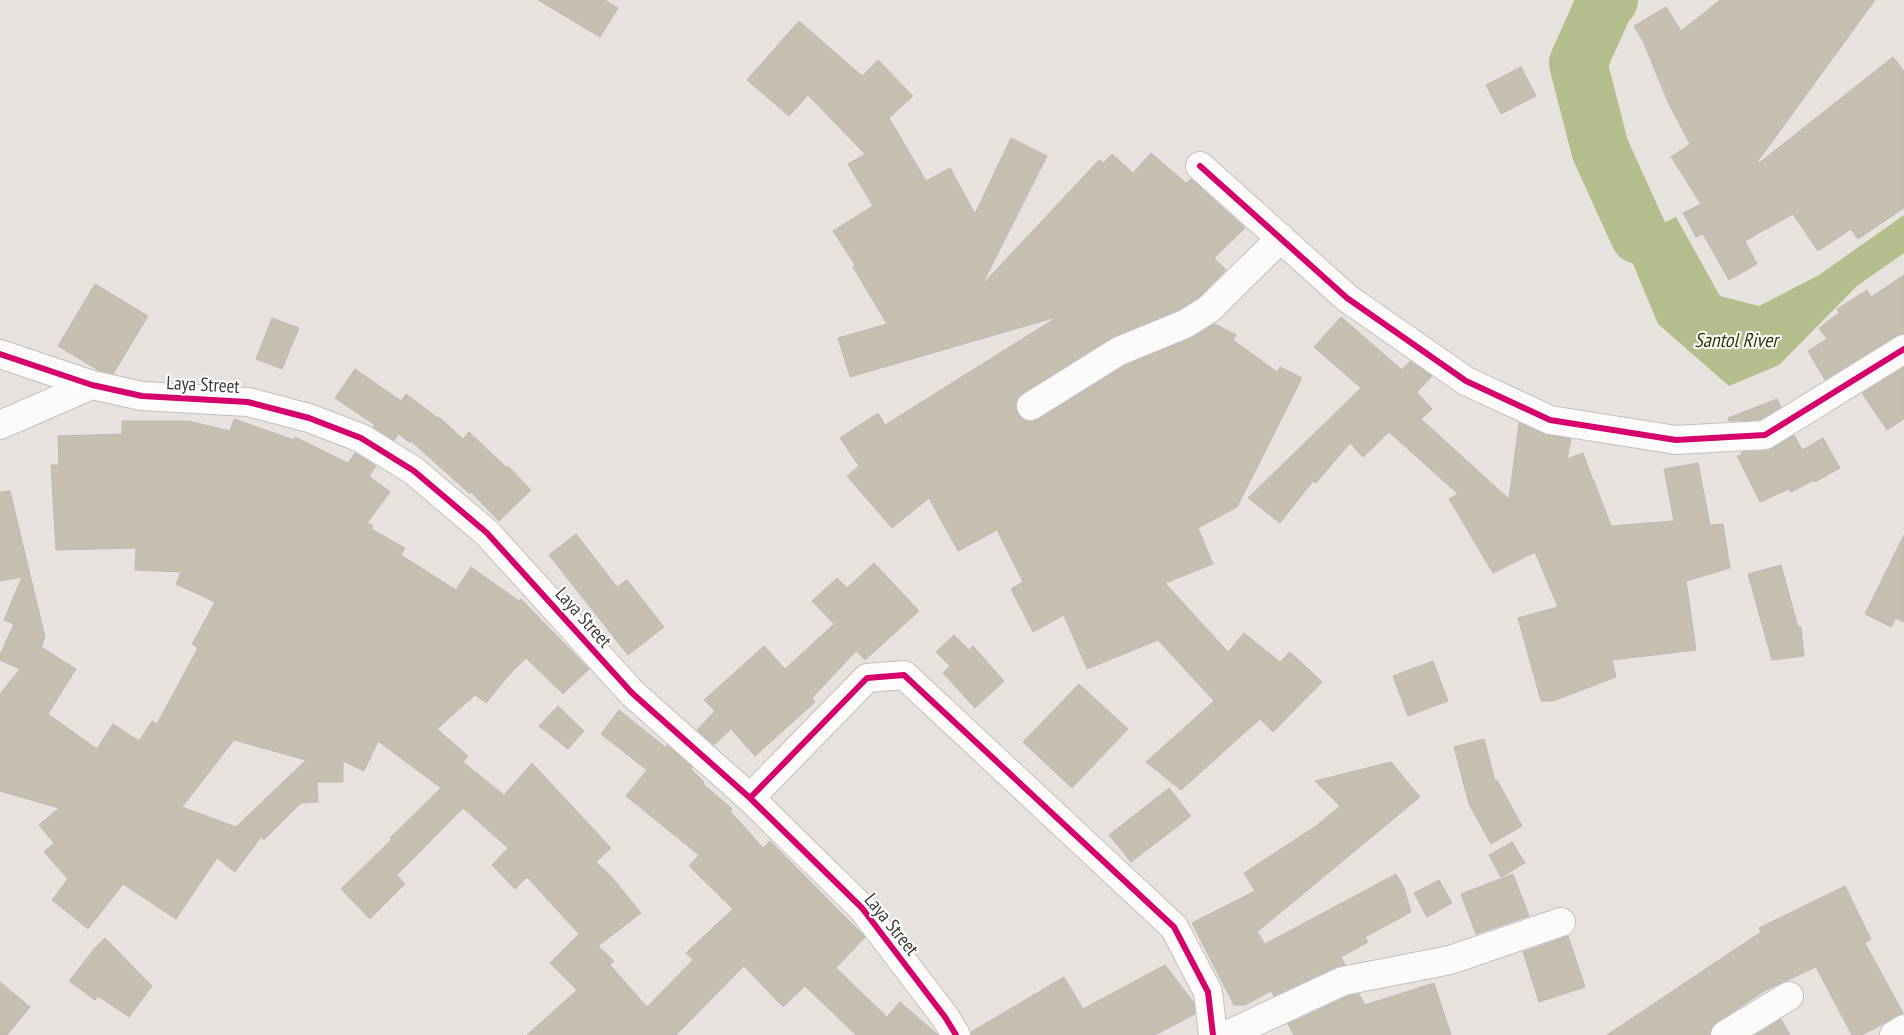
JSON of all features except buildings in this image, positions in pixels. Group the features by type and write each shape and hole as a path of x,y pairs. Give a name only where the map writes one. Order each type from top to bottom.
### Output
{"street":[{"path":"1200,166 1347,298 1466,381 1550,420 1676,440 1765,435 1904,349"},
{"path":"1031,406 1119,351 1185,324 1209,309 1281,238"},
{"name":"Laya Street","path":"0,354 92,385 142,396 248,402 309,418 361,438 414,470 487,533 632,693 750,798 862,908 946,1017 956,1035"},
{"path":"0,425 92,385"},
{"path":"750,798 867,678 904,675 1174,927 1208,992 1213,1035"},
{"path":"1227,1035 1343,981 1450,960 1560,922"},
{"path":"1725,1035 1788,996"},
{"path":"1894,1035 1904,1029"}],"water":[{"name":"Santol River","path":"1904,215 1904,253 1857,286 1779,365 1729,386 1658,324 1624,242 1676,217 1720,296 1759,306 1819,275"}],"waterway":[{"name":"Santol River","path":"1609,0 1605,3 1578,63 1600,149 1639,235"}],"cycle path":[{"path":"1200,166 1347,298 1466,381 1550,420 1676,440 1765,435 1904,349"},
{"path":"0,354 92,385 142,396 248,402 309,418 361,438 414,471 487,533 632,693 750,798 862,908 945,1017 956,1035"},
{"path":"750,798 867,678 904,675 1174,927 1208,992 1213,1035"}]}
